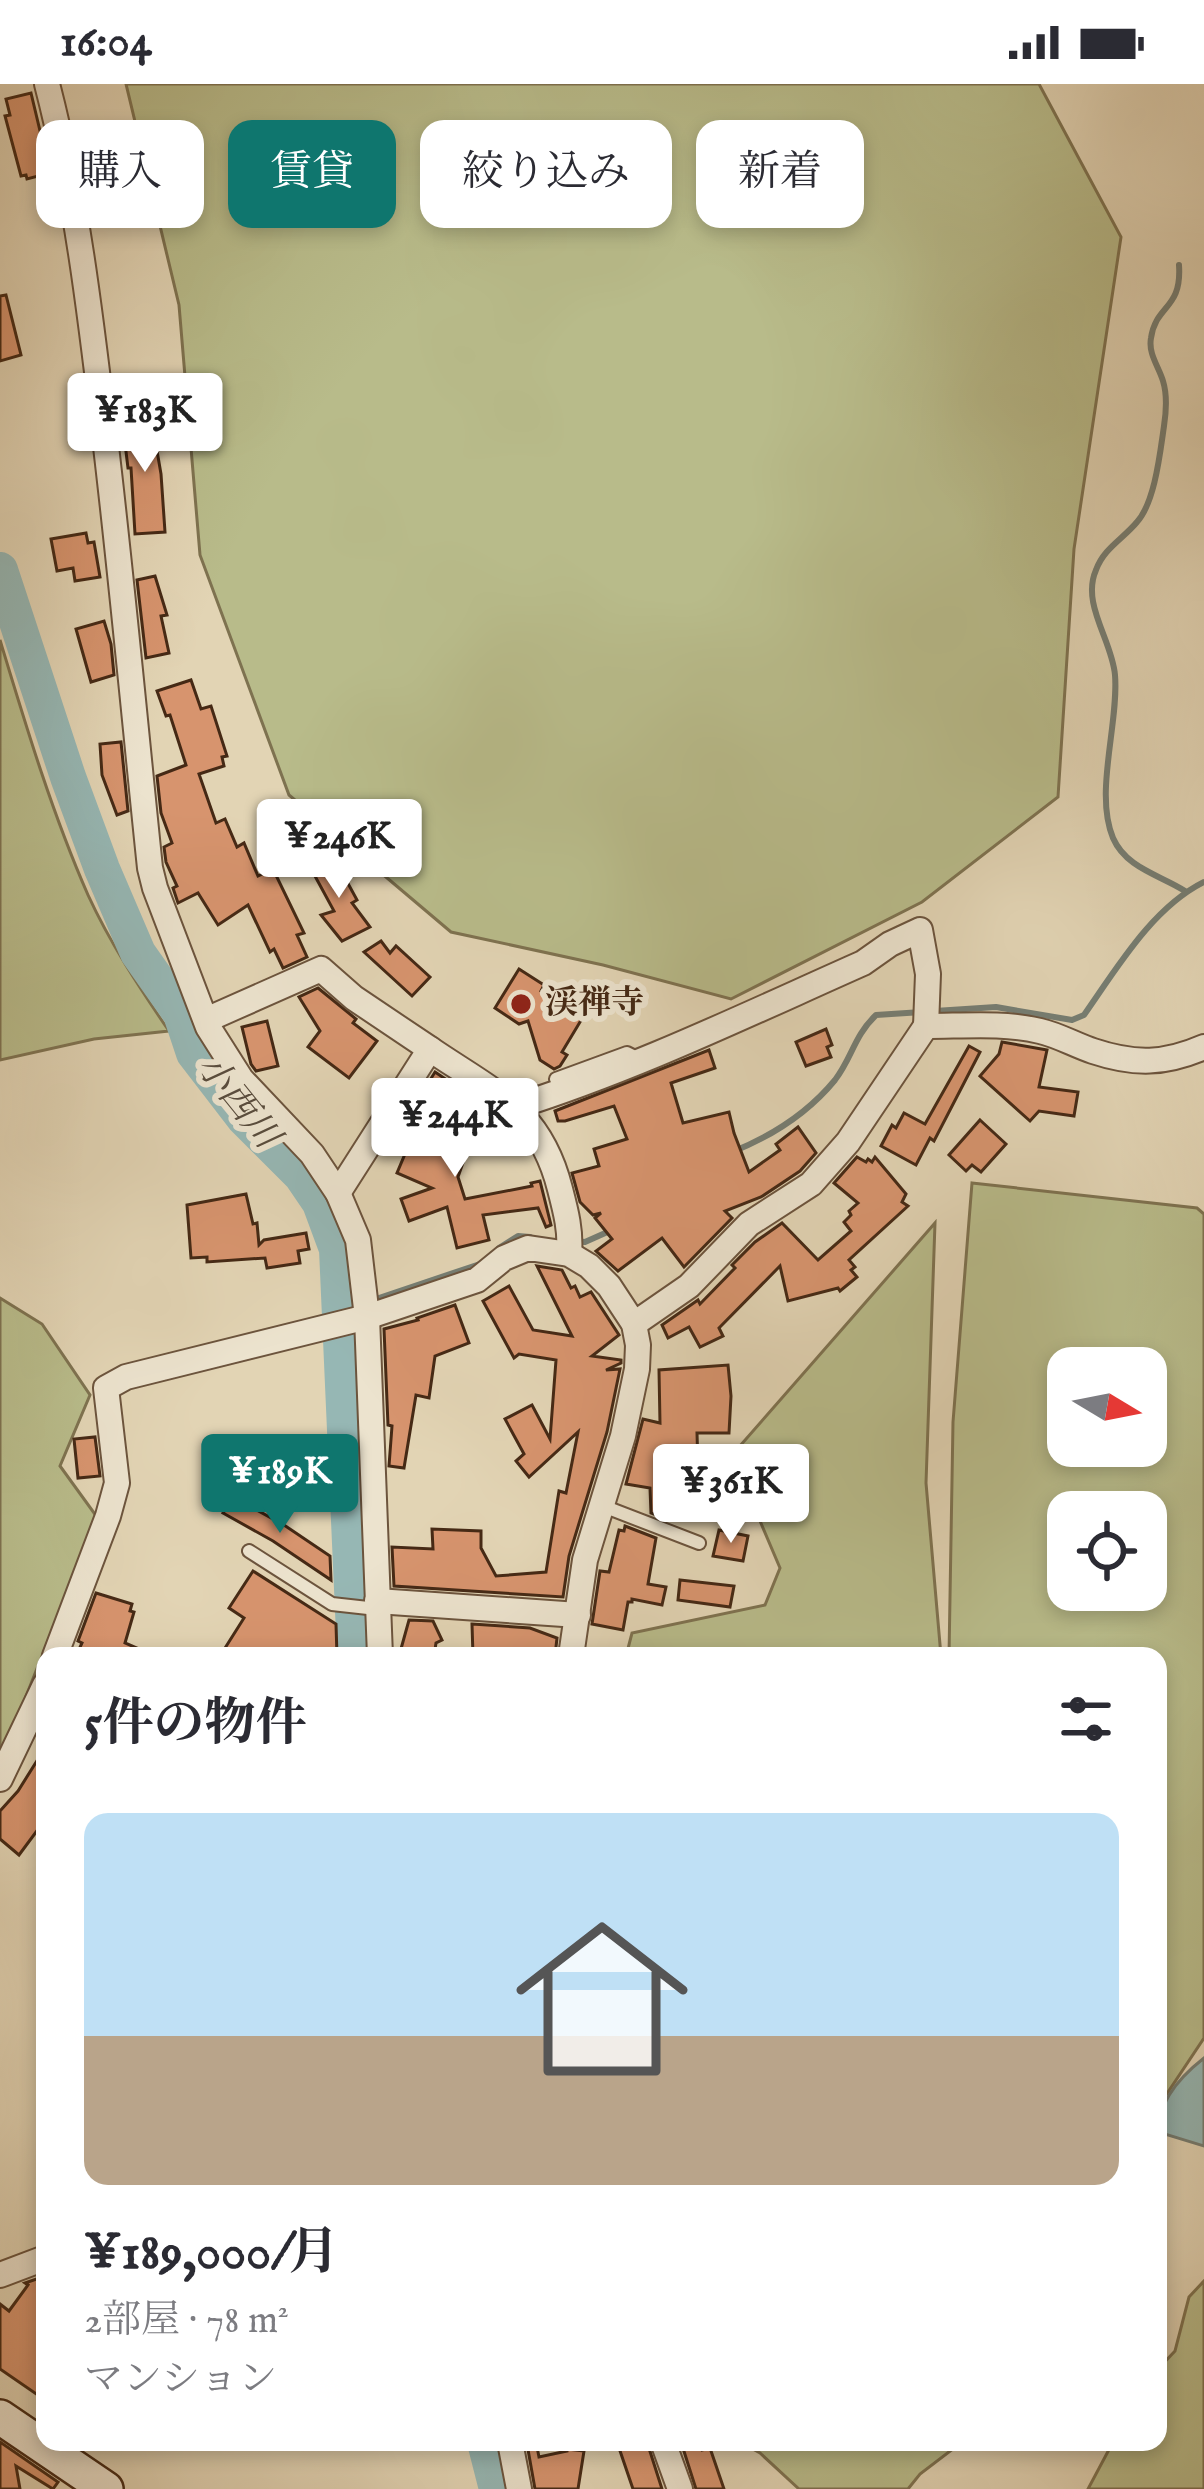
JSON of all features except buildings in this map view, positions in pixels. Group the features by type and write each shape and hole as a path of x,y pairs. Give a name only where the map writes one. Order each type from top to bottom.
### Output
{"street":[{"path":"47,84 91,317 149,868 206,1020 242,1079 312,1154 338,1193 358,1240 367,1317 379,1647"},
{"path":"514,1107 644,1061 863,963 920,930 928,974 926,1026 848,1142 811,1184 749,1223 689,1286 634,1324"},
{"path":"206,1020 321,969 354,998 514,1107 533,1126 549,1152 571,1232 569,1254"},
{"path":"926,1026 1004,1025 1042,1031 1097,1053 1147,1061 1176,1059 1204,1047"},
{"path":"338,1193 430,1049"},
{"path":"58,1647 117,1483 106,1388 126,1377 367,1317 477,1280 504,1258 528,1248 569,1254 589,1266 634,1324 638,1345 632,1401 586,1560 573,1647"},
{"path":"377,1605 578,1615"},
{"path":"0,1779 36,1703"},
{"path":"0,2275 36,2261"},
{"path":"0,2417 36,2441"},
{"path":"50,2451 106,2489"},
{"path":"512,2451 519,2489"},
{"path":"666,2451 680,2489"}],"lane":[{"path":"556,1079 627,1053 644,1061"},
{"path":"603,1506 699,1543"},
{"path":"249,1551 332,1604 377,1605"}],"green space":[{"path":"126,84 1039,84 1121,237 1074,549 1058,797 922,902 731,999 451,932 289,795 200,555 179,305 161,228 204,228 204,120 135,120"},
{"path":"0,640 51,801 88,895 115,948 169,1031 94,1039 0,1060"},
{"path":"972,1183 1197,1208 1204,1214 1204,2038 1167,2094 1167,1647 949,1647 953,1422"},
{"path":"935,1223 926,1483 940,1647 628,1647 632,1633 765,1605 780,1568 732,1455"},
{"path":"0,1298 42,1324 90,1395 60,1466 97,1517 46,1647 36,1647 36,1671 0,1762"},
{"path":"1204,2281 1204,2489 1088,2489 1108,2451 1167,2451 1167,2359 1175,2351 1189,2297"},
{"path":"756,2451 950,2451 908,2489 799,2489"}],"water":[{"path":"1204,2058 1204,2146 1167,2135 1167,2100"}],"waterway":[{"path":"1179,265 1177,291 1151,338 1166,404 1152,490 1137,522 1099,562 1092,596 1115,675 1106,779 1113,838 1135,864 1185,891"},
{"name":"小西川","path":"0,570 68,777 138,953 181,1014 194,1053 320,1203 337,1249 355,1647"},
{"path":"935,1011 996,1007 1072,1020 1084,1015 1152,923 1204,882"},
{"path":"732,1152 775,1131 813,1103 835,1080 876,1015 922,1012"},
{"path":"574,1241 585,1242 612,1230"},
{"path":"499,1248 518,1236 530,1237"},
{"path":"373,1300 480,1264"},
{"path":"340,1310 361,1304"},
{"name":"小西川","path":"487,2451 497,2489"}],"place":[{"name":"渓禅寺","path":"521,1004"}]}
